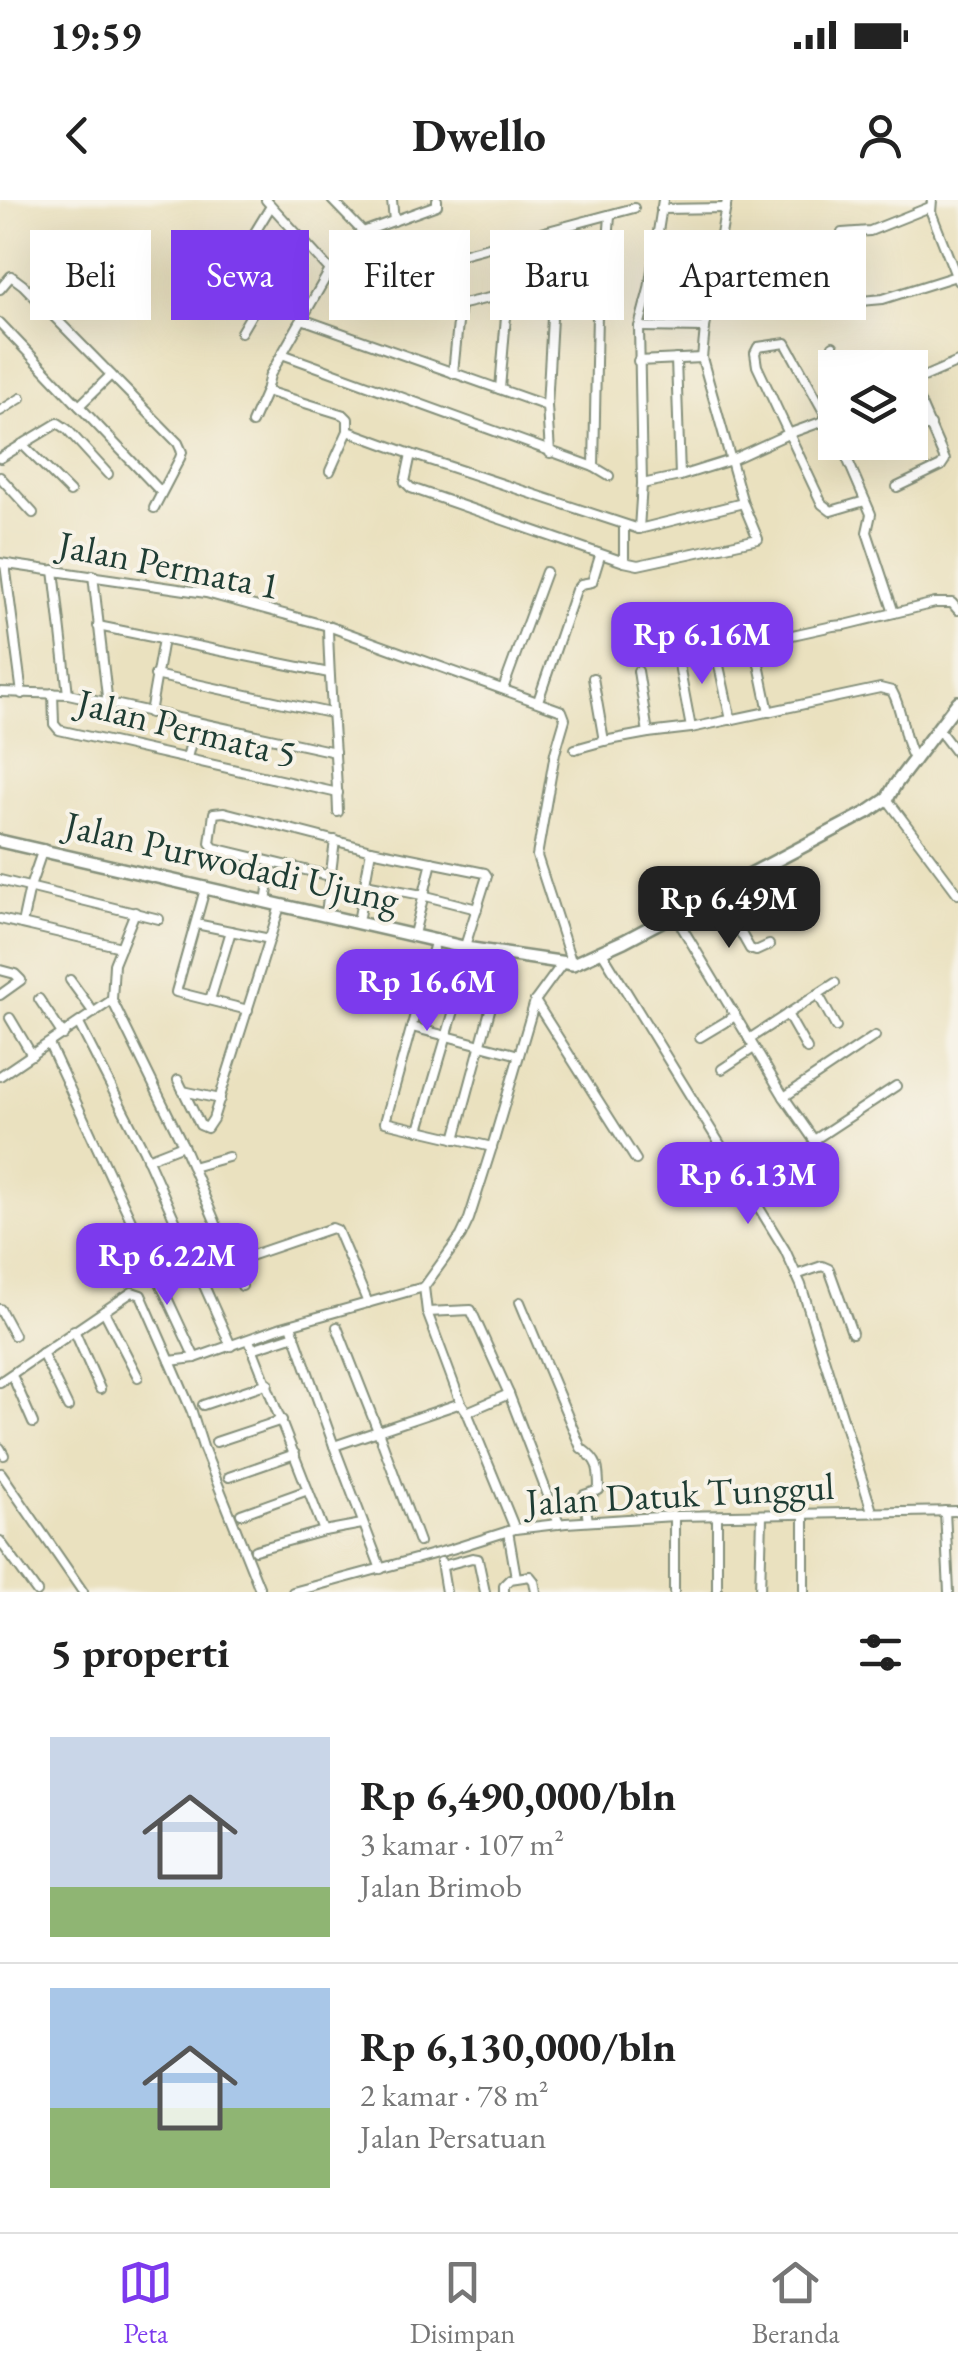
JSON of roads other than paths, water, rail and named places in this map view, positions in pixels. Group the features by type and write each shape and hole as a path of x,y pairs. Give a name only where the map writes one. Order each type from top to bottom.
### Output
{"street":[{"path":"332,200 361,230"},
{"path":"344,200 344,213"},
{"path":"392,200 394,220"},
{"path":"368,230 437,205 437,200"},
{"path":"866,232 931,202 957,278 866,301"},
{"path":"253,230 268,203 293,230"},
{"path":"658,230 662,204 727,204 723,230"},
{"path":"470,251 634,208"},
{"path":"609,230 610,214"},
{"path":"309,247 329,269"},
{"path":"309,307 329,272"},
{"path":"0,289 12,276 16,279 181,447 180,458 154,508"},
{"path":"638,529 642,484 638,361 644,308"},
{"path":"240,332 247,320"},
{"path":"252,423 270,375 301,320"},
{"path":"305,320 547,406"},
{"path":"453,372 458,320"},
{"path":"500,390 506,320"},
{"path":"550,453 547,406 552,320"},
{"path":"594,467 596,320"},
{"path":"411,454 405,482 411,488 624,562 638,565 758,539 743,503 702,358 707,320"},
{"path":"0,323 161,492"},
{"path":"639,328 705,328"},
{"path":"818,396 786,343 762,345 755,352 757,366 826,510 841,510 865,501"},
{"path":"833,346 835,350"},
{"path":"282,354 594,467 608,476"},
{"path":"638,361 702,358"},
{"path":"676,360 680,476"},
{"path":"928,374 958,362"},
{"path":"79,406 111,375"},
{"path":"266,391 344,414 348,431 330,470"},
{"path":"0,411 21,398"},
{"path":"897,486 946,460 928,421"},
{"path":"0,458 53,425 61,424 108,474"},
{"path":"642,484 731,460 818,424"},
{"path":"348,431 638,529 743,503"},
{"path":"22,444 70,492"},
{"path":"848,460 871,514 867,532 894,613"},
{"path":"0,477 33,513"},
{"path":"624,525 624,562"},
{"path":"567,964 537,856 564,714 538,701 576,590 581,584 592,582 600,556"},
{"path":"2,563 22,694"},
{"name":"Jalan Permata 1","path":"2,563 206,594 328,626 538,701"},
{"path":"54,570 68,694"},
{"path":"503,689 546,572"},
{"path":"93,576 108,704"},
{"path":"731,720 716,652 935,604 952,603 958,610"},
{"path":"98,626 329,673"},
{"path":"328,626 338,812"},
{"path":"150,714 163,639"},
{"path":"755,645 770,712"},
{"path":"676,654 692,728"},
{"path":"638,671 648,732"},
{"path":"155,676 330,713"},
{"path":"594,678 604,741"},
{"path":"575,749 880,688 892,691 897,699 904,736 915,760"},
{"path":"0,692 68,694 336,752"},
{"name":"Jalan Permata 5","path":"53,694 54,724 58,730 338,793"},
{"path":"251,1344 291,1325 424,1287 461,1236 535,1001 567,964 602,952 888,799 958,702"},
{"path":"187,758 196,722"},
{"path":"938,729 958,755"},
{"path":"888,799 958,894"},
{"path":"330,876 212,846 214,813 224,812 371,850 486,874 419,1130"},
{"path":"326,914 334,840"},
{"name":"Jalan Purwodadi Ujung","path":"0,841 468,948 567,964"},
{"path":"22,924 43,849"},
{"path":"358,922 371,850"},
{"path":"414,934 432,862"},
{"path":"266,902 272,863"},
{"path":"0,880 159,919"},
{"path":"365,884 476,909"},
{"path":"205,889 176,992 248,1010"},
{"path":"717,891 750,949 756,951 768,945"},
{"path":"178,1080 204,1128 210,1126 280,906"},
{"path":"135,912 114,964 112,1000 183,1145 242,1286"},
{"path":"674,914 829,1165"},
{"path":"0,919 121,947"},
{"path":"196,924 270,939"},
{"path":"210,1000 231,931"},
{"path":"436,939 385,1122 492,1147"},
{"path":"602,952 784,1250 801,1285 872,1511"},
{"path":"455,1138 505,954"},
{"path":"0,970 22,980 0,995"},
{"path":"70,980 94,1014"},
{"path":"748,1039 834,983"},
{"path":"818,994 836,1026"},
{"path":"39,998 63,1035"},
{"path":"1,1073 112,1000"},
{"path":"535,1001 636,1160"},
{"path":"787,1014 807,1049"},
{"path":"700,1038 735,1016"},
{"path":"10,1018 32,1055"},
{"path":"79,1024 147,1159 231,1346"},
{"path":"412,1028 518,1054"},
{"path":"786,1100 874,1036"},
{"path":"49,1044 195,1358"},
{"path":"722,1068 754,1048"},
{"path":"814,1140 896,1086"},
{"path":"183,1091 220,1099"},
{"path":"147,1159 183,1145"},
{"path":"192,1167 228,1157"},
{"path":"232,1262 332,1228 337,1230 368,1302"},
{"path":"796,1275 822,1266 829,1270 852,1333"},
{"path":"424,1287 428,1312 511,1530 516,1578"},
{"path":"0,1382 132,1292 141,1295 174,1361 203,1447 261,1592"},
{"path":"520,1302 581,1448 593,1457 599,1471 599,1490 584,1495 588,1521"},
{"path":"0,1308 14,1336"},
{"path":"428,1312 470,1310 559,1524"},
{"path":"104,1311 138,1377"},
{"path":"291,1325 362,1524 382,1569"},
{"path":"337,1326 419,1542"},
{"path":"74,1330 100,1389"},
{"path":"174,1361 295,1335"},
{"path":"251,1344 324,1531"},
{"path":"42,1353 68,1407"},
{"path":"12,1375 33,1422"},
{"path":"203,1405 268,1383"},
{"path":"334,1446 508,1394"},
{"path":"216,1442 282,1420"},
{"path":"229,1477 295,1454"},
{"path":"1,1474 84,1592"},
{"path":"0,1494 10,1488"},
{"path":"241,1514 308,1490"},
{"path":"946,1510 949,1592"},
{"name":"Jalan Datuk Tunggul","path":"300,1591 511,1530 559,1524 674,1516 958,1511"},
{"path":"804,1514 804,1592"},
{"path":"674,1516 674,1592"},
{"path":"717,1516 717,1592"},
{"path":"760,1592 762,1516"},
{"path":"256,1550 362,1524"},
{"path":"0,1541 37,1592"},
{"path":"441,1552 446,1592"},
{"path":"946,1555 958,1554"},
{"path":"442,1566 478,1559 484,1592"},
{"path":"504,1592 506,1582 516,1578 532,1578 536,1592"}]}
